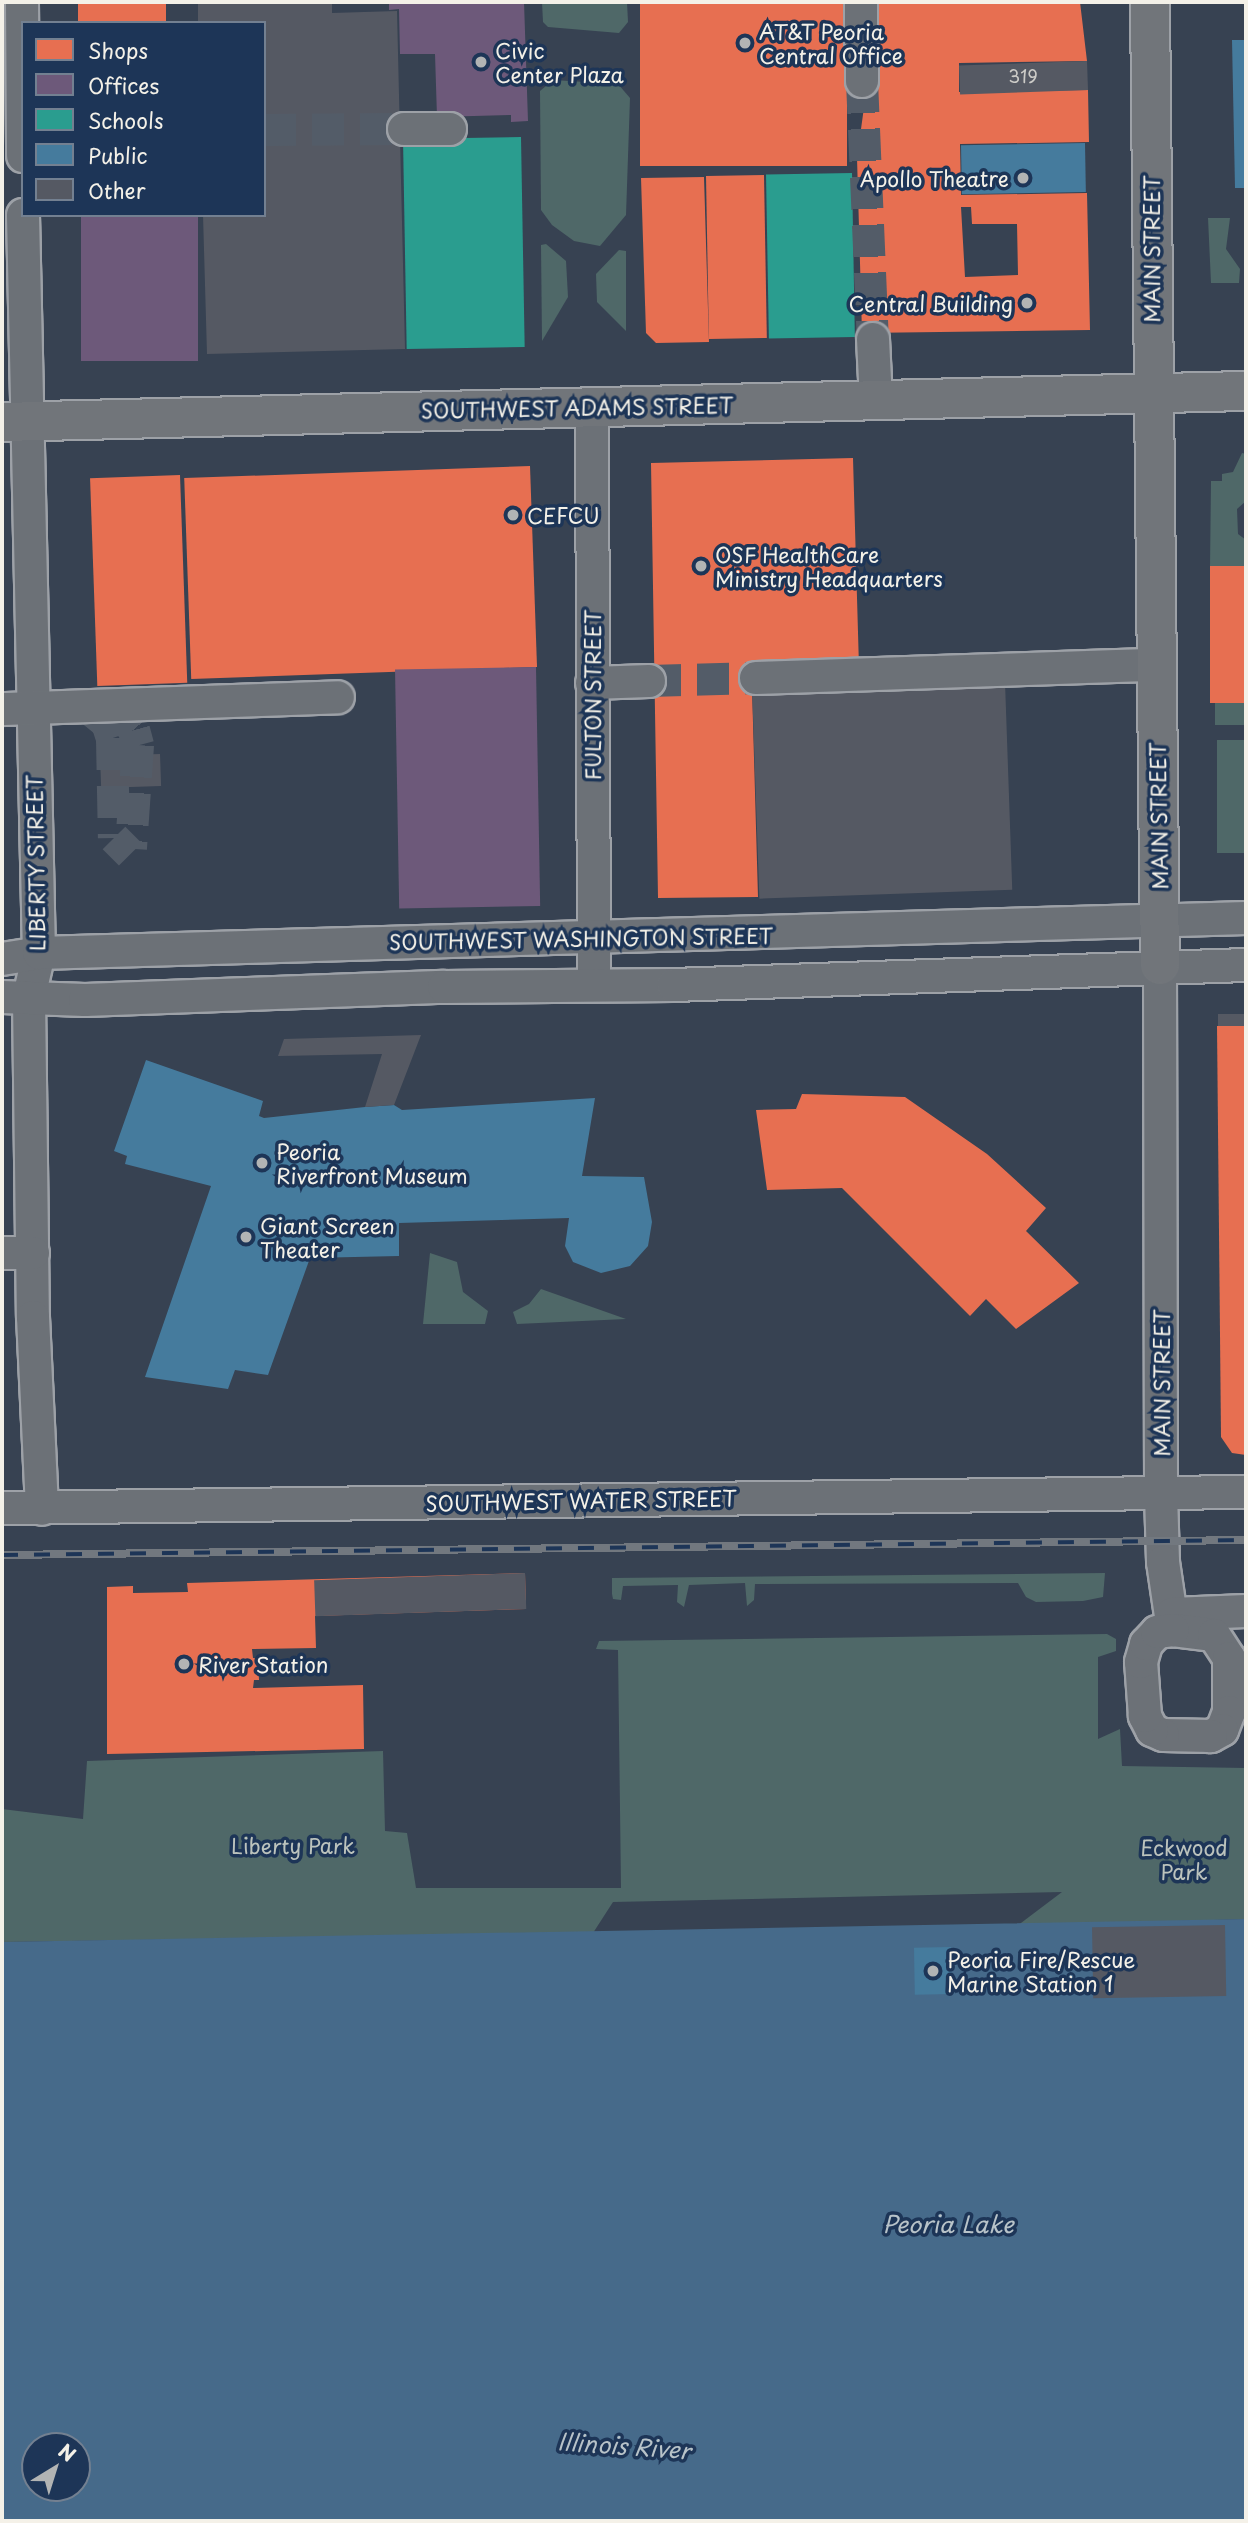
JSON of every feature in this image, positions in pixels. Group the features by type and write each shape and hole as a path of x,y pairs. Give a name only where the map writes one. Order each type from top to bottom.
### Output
{"main road":[{"name":"MAIN STREET","path":"1150,2 1160,965"},
{"name":"SOUTHWEST ADAMS STREET","path":"13,422 592,405 1246,391"}],"street":[{"path":"22,2 22,21"},
{"path":"861,2 862,81"},
{"path":"404,129 450,129"},
{"path":"2,139 21,138"},
{"name":"LIBERTY STREET","path":"23,217 13,422 17,709 38,953 16,997 33,1253 36,1447 42,1509"},
{"path":"873,339 876,400"},
{"name":"FULTON STREET","path":"592,405 594,984"},
{"path":"756,678 1156,665"},
{"path":"593,683 649,681"},
{"path":"17,709 338,697"},
{"name":"SOUTHWEST WASHINGTON STREET","path":"2,959 38,953 1246,918"},
{"path":"16,997 85,1000 1045,973 1160,965 1246,965"},
{"name":"MAIN STREET","path":"1160,965 1163,1562 1172,1622 1246,1611"},
{"path":"2,1254 33,1253"},
{"name":"SOUTHWEST WATER STREET","path":"2,1508 1246,1492"}],"green space":[{"path":"542,2 627,2 628,22 619,33 548,27 543,22"},
{"path":"553,80 618,84 630,98 626,215 600,246 574,241 552,225 541,210 540,91"},
{"path":"1208,218 1230,218 1226,249 1240,269 1239,283 1211,283"},
{"path":"546,244 566,261 568,297 542,341 541,245"},
{"path":"619,250 626,251 626,331 597,302 596,274"},
{"path":"1242,453 1246,454 1246,501 1237,509 1238,534 1246,540 1246,566 1210,567 1211,481 1222,481 1222,474 1233,472"},
{"path":"1215,703 1246,703 1246,725 1215,725"},
{"path":"1217,740 1246,740 1246,853 1217,853"},
{"path":"430,1253 457,1262 463,1292 488,1311 485,1324 423,1324"},
{"path":"541,1289 626,1319 517,1324 513,1312 529,1304"},
{"path":"1105,1573 1103,1597 1083,1601 1036,1602 1026,1597 1018,1583 755,1584 754,1600 747,1606 745,1583 689,1585 684,1607 677,1602 678,1585 623,1586 621,1600 613,1599 612,1594 612,1578"},
{"path":"1107,1634 1116,1639 1116,1651 1098,1657 1098,1739 1120,1729 1122,1766 1246,1768 1246,1919 1017,1926 1062,1892 613,1902 593,1933 2,1942 2,1809 83,1819 87,1761 383,1751 385,1831 407,1833 416,1888 621,1888 618,1650 596,1649 599,1641"}],"water":[{"name":"Peoria Lake","path":"1246,1919 1246,2521 2,2521 2,1942"}],"building: Shops":[{"path":"78,2 166,2 166,21 78,21"},
{"name":"AT&T Peoria Central Office","path":"640,2 847,2 847,166 640,166"},
{"path":"869,2 1080,2 1087,61 959,63 959,92 1088,90 1089,142 960,144 961,195 1087,193 1090,330 862,333 857,158 869,71","holes":["961,207 971,207 972,224 1017,224 1018,275 965,277"]},
{"path":"764,175 767,338 709,339 706,176"},
{"path":"704,177 709,342 656,343 646,333 641,178"},
{"path":"853,458 859,667 752,688 758,897 658,898 651,463"},
{"path":"530,466 537,667 191,679 184,478"},
{"path":"180,475 187,683 97,686 90,478"},
{"path":"1210,566 1246,566 1246,703 1210,703"},
{"path":"1217,1026 1244,1026 1246,1053 1246,1455 1232,1453 1221,1437"},
{"path":"802,1094 905,1097 987,1154 1046,1208 1026,1231 1079,1283 1016,1329 986,1299 970,1316 842,1188 767,1190 756,1110 796,1109"},
{"name":"River Station","path":"525,1573 526,1609 315,1616 316,1648 252,1649 253,1658 258,1658 259,1680 254,1680 253,1688 363,1685 364,1749 107,1754 107,1587 133,1586 133,1593 188,1592 187,1583"}],"building: Offices":[{"name":"Civic Center Plaza","path":"389,2 524,2 528,121 511,122 511,115 437,117 435,54 400,54 399,9 389,10"},
{"path":"81,217 198,217 198,361 81,361"},
{"path":"536,667 540,906 399,908 395,669"}],"building: Schools":[{"path":"521,137 525,347 407,349 403,139"},
{"path":"852,173 855,337 769,338 766,175"}],"building: Public":[{"path":"1232,40 1246,40 1246,188 1235,188"},
{"name":"Apollo Theatre","path":"1085,143 1086,192 962,194 961,145"},
{"path":"146,1060 263,1101 259,1116 264,1118 394,1105 402,1110 595,1098 582,1176 644,1177 652,1222 648,1246 630,1266 601,1273 573,1262 565,1246 569,1218 399,1223 399,1256 310,1258 268,1375 235,1370 228,1389 145,1377 211,1186 125,1164 127,1156 114,1151"},
{"name":"Peoria Fire/Rescue Marine Station 1","path":"951,1947 952,1994 915,1995 914,1948"}],"building: Other":[{"path":"198,2 332,2 332,13 397,11 405,349 207,354 203,217 266,217 266,21 198,21"},
{"path":"1087,61 1088,90 960,94 959,65"},
{"path":"1005,682 1012,890 759,899 752,691"},
{"path":"160,754 161,786 101,788 100,756"},
{"path":"1218,1014 1244,1014 1244,1026 1218,1026"},
{"path":"421,1035 394,1105 365,1107 382,1054 278,1056 284,1039"},
{"path":"525,1573 526,1609 315,1616 314,1580"},
{"path":"1225,1925 1226,1996 1093,1998 1092,1927"}],"tunnel":[{"path":"862,81 873,339"},
{"path":"266,130 404,129"},
{"path":"649,681 756,678"},
{"path":"113,705 134,730 138,745 131,849"},
{"path":"86,706 107,723 112,738 114,838 130,854"}],"railway":[{"path":"2,1555 1246,1540"}],"place":[{"name":"AT&T Peoria Central Office","path":"745,43"},
{"name":"Civic Center Plaza","path":"481,62"},
{"name":"Apollo Theatre","path":"1023,178"},
{"name":"Central Building","path":"1027,303"},
{"name":"CEFCU","path":"513,515"},
{"name":"OSF HealthCare Ministry Headquarters","path":"701,566"},
{"name":"Peoria Riverfront Museum","path":"262,1163"},
{"name":"Giant Screen Theater","path":"246,1237"},
{"name":"River Station","path":"184,1664"},
{"name":"Peoria Fire/Rescue Marine Station 1","path":"933,1971"}],"park label":[{"name":"Liberty Park","path":"293,1845"},
{"name":"Eckwood Park","path":"1184,1859"}],"water label":[{"name":"Illinois River","path":"624,2446"}]}
